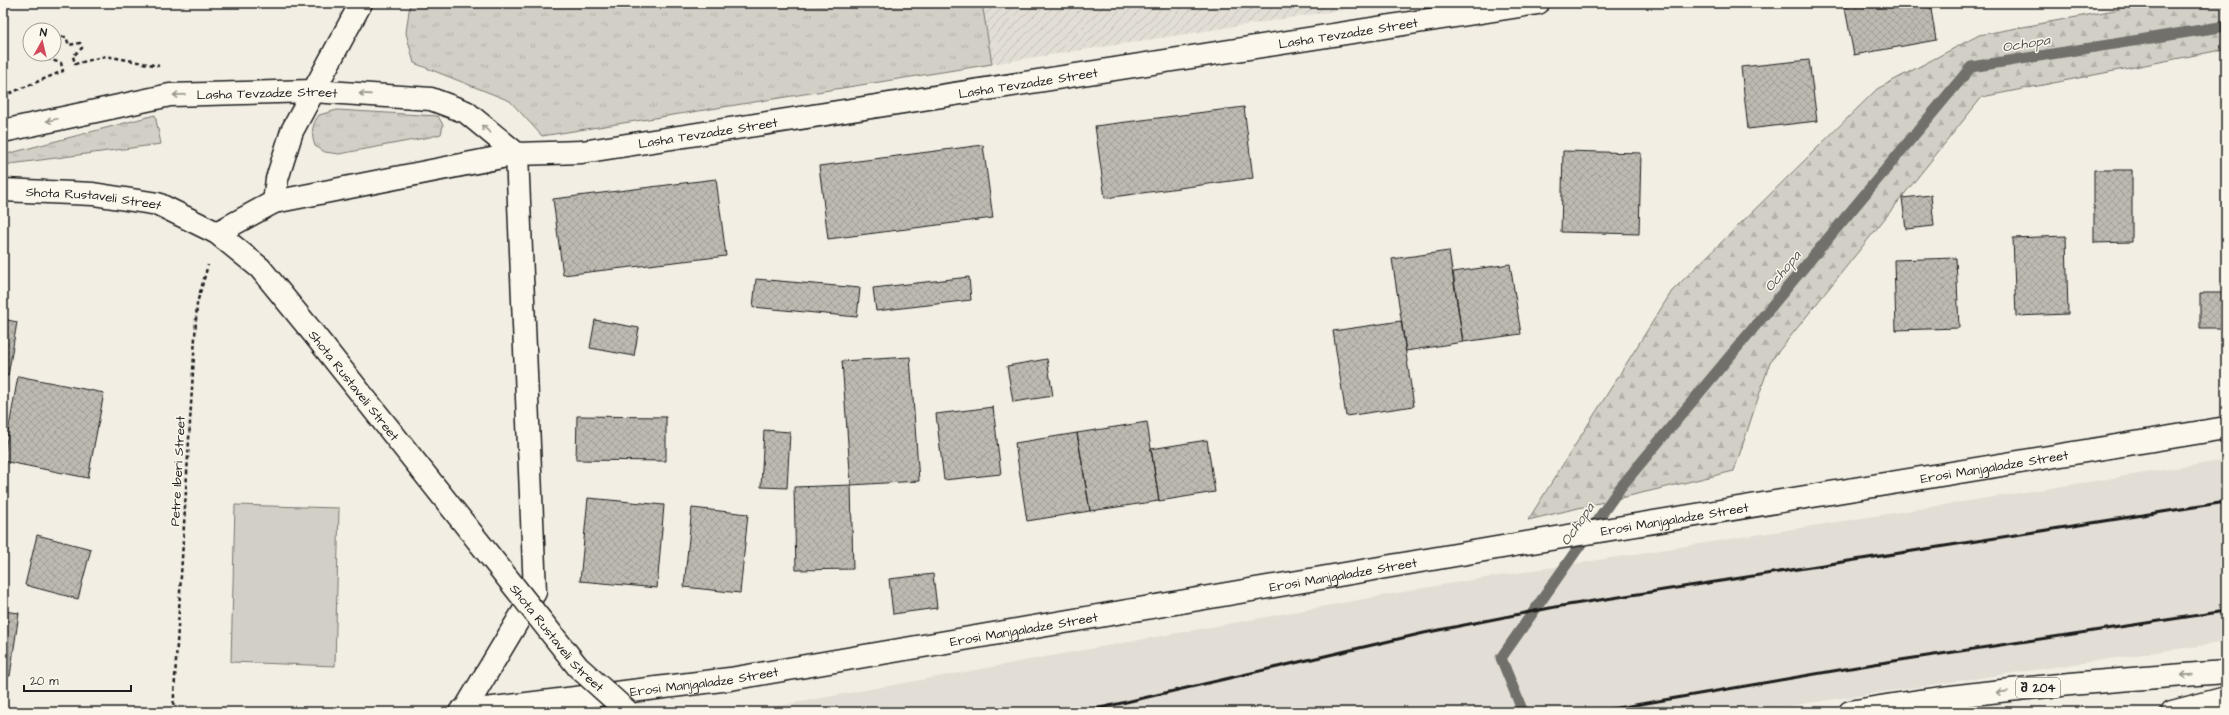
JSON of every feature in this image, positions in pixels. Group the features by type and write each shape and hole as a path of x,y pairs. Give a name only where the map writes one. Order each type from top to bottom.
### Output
{"street":[{"path":"274,202 277,179 292,131 361,3"},
{"name":"Lasha Tevzadze Street","path":"217,233 274,202 517,154 582,152 1538,3"},
{"name":"Lasha Tevzadze Street","path":"3,131 170,95 313,91 431,99 466,112 517,154"},
{"path":"462,712 535,592 517,154"},
{"name":"Shota Rustaveli Street","path":"3,190 93,194 158,204 217,233 260,268 578,668 628,712"},
{"name":"Erosi Manjgaladze Street","path":"462,712 730,679 1514,545 2226,428"},
{"name":"შ 204","path":"1850,712 1898,708 2114,680 2226,672"},
{"path":"2172,712 2226,698"}],"path":[{"path":"62,36 66,36 69,45 80,43 82,48 73,56 75,64 106,56 158,64 170,95"},
{"path":"3,96 63,71 61,64 56,62"},
{"name":"Petre Iberi Street","path":"173,712 197,303 217,233"}],"shaded area":[{"path":"982,3 1353,3 1354,8 992,64"},
{"path":"2226,460 2226,642 1747,712 744,712 1441,585"}],"green space":[{"path":"410,3 982,3 992,64 542,136 510,101 414,63 406,33"},
{"path":"2119,3 2226,3 2226,49 1982,97 1770,362 1734,471 1528,520 1672,291 1877,89 1979,35 2120,9"},
{"path":"337,110 438,116 443,125 441,134 430,137 339,154 325,152 315,146 312,134 313,126 319,115"},
{"path":"155,115 161,144 3,165 3,155"},
{"path":"235,505 339,508 335,666 231,662"}],"building":[{"path":"120,3 141,3 140,7"},
{"path":"1844,3 1930,3 1936,40 1854,55"},
{"path":"1809,60 1817,121 1748,129 1741,67"},
{"path":"1244,107 1253,178 1105,198 1095,126"},
{"path":"983,145 993,218 828,239 819,166"},
{"path":"1563,151 1641,153 1639,234 1561,232"},
{"path":"2094,170 2132,170 2132,242 2094,243"},
{"path":"716,179 726,256 563,275 553,199"},
{"path":"1931,195 1934,226 1906,229 1902,198"},
{"path":"2066,236 2068,314 2016,316 2013,238"},
{"path":"1449,251 1463,342 1406,351 1392,259"},
{"path":"1956,258 1959,328 1896,330 1894,260"},
{"path":"1510,264 1521,334 1463,342 1453,272"},
{"path":"969,277 971,300 876,311 873,288"},
{"path":"756,279 860,288 857,317 753,307"},
{"path":"2200,293 2226,293 2226,328 2200,328"},
{"path":"3,319 17,322 8,376 3,375"},
{"path":"595,320 639,328 634,356 590,348"},
{"path":"1401,321 1414,406 1346,416 1333,331"},
{"path":"910,357 919,481 851,485 842,361"},
{"path":"1047,359 1053,396 1013,402 1007,366"},
{"path":"18,376 104,393 88,478 3,461"},
{"path":"993,407 1001,474 944,480 936,414"},
{"path":"577,416 666,417 666,461 576,460"},
{"path":"1147,422 1159,501 1090,511 1077,433"},
{"path":"764,430 790,432 787,488 761,487"},
{"path":"1077,433 1090,511 1027,521 1015,443"},
{"path":"1207,440 1215,492 1159,501 1151,449"},
{"path":"851,485 853,569 796,570 794,487"},
{"path":"588,498 664,505 657,588 580,581"},
{"path":"692,508 748,514 740,593 684,587"},
{"path":"37,535 91,549 78,599 25,585"},
{"path":"933,574 937,608 893,614 889,579"},
{"path":"3,611 19,613 10,676 3,675"}],"waterway":[{"name":"Ochopa","path":"1523,712 1501,658 1620,488 1971,67 2226,26"}],"railway":[{"path":"1083,712 1424,633 1555,607 2226,502"},
{"path":"1594,712 1874,664 2226,611"}]}
